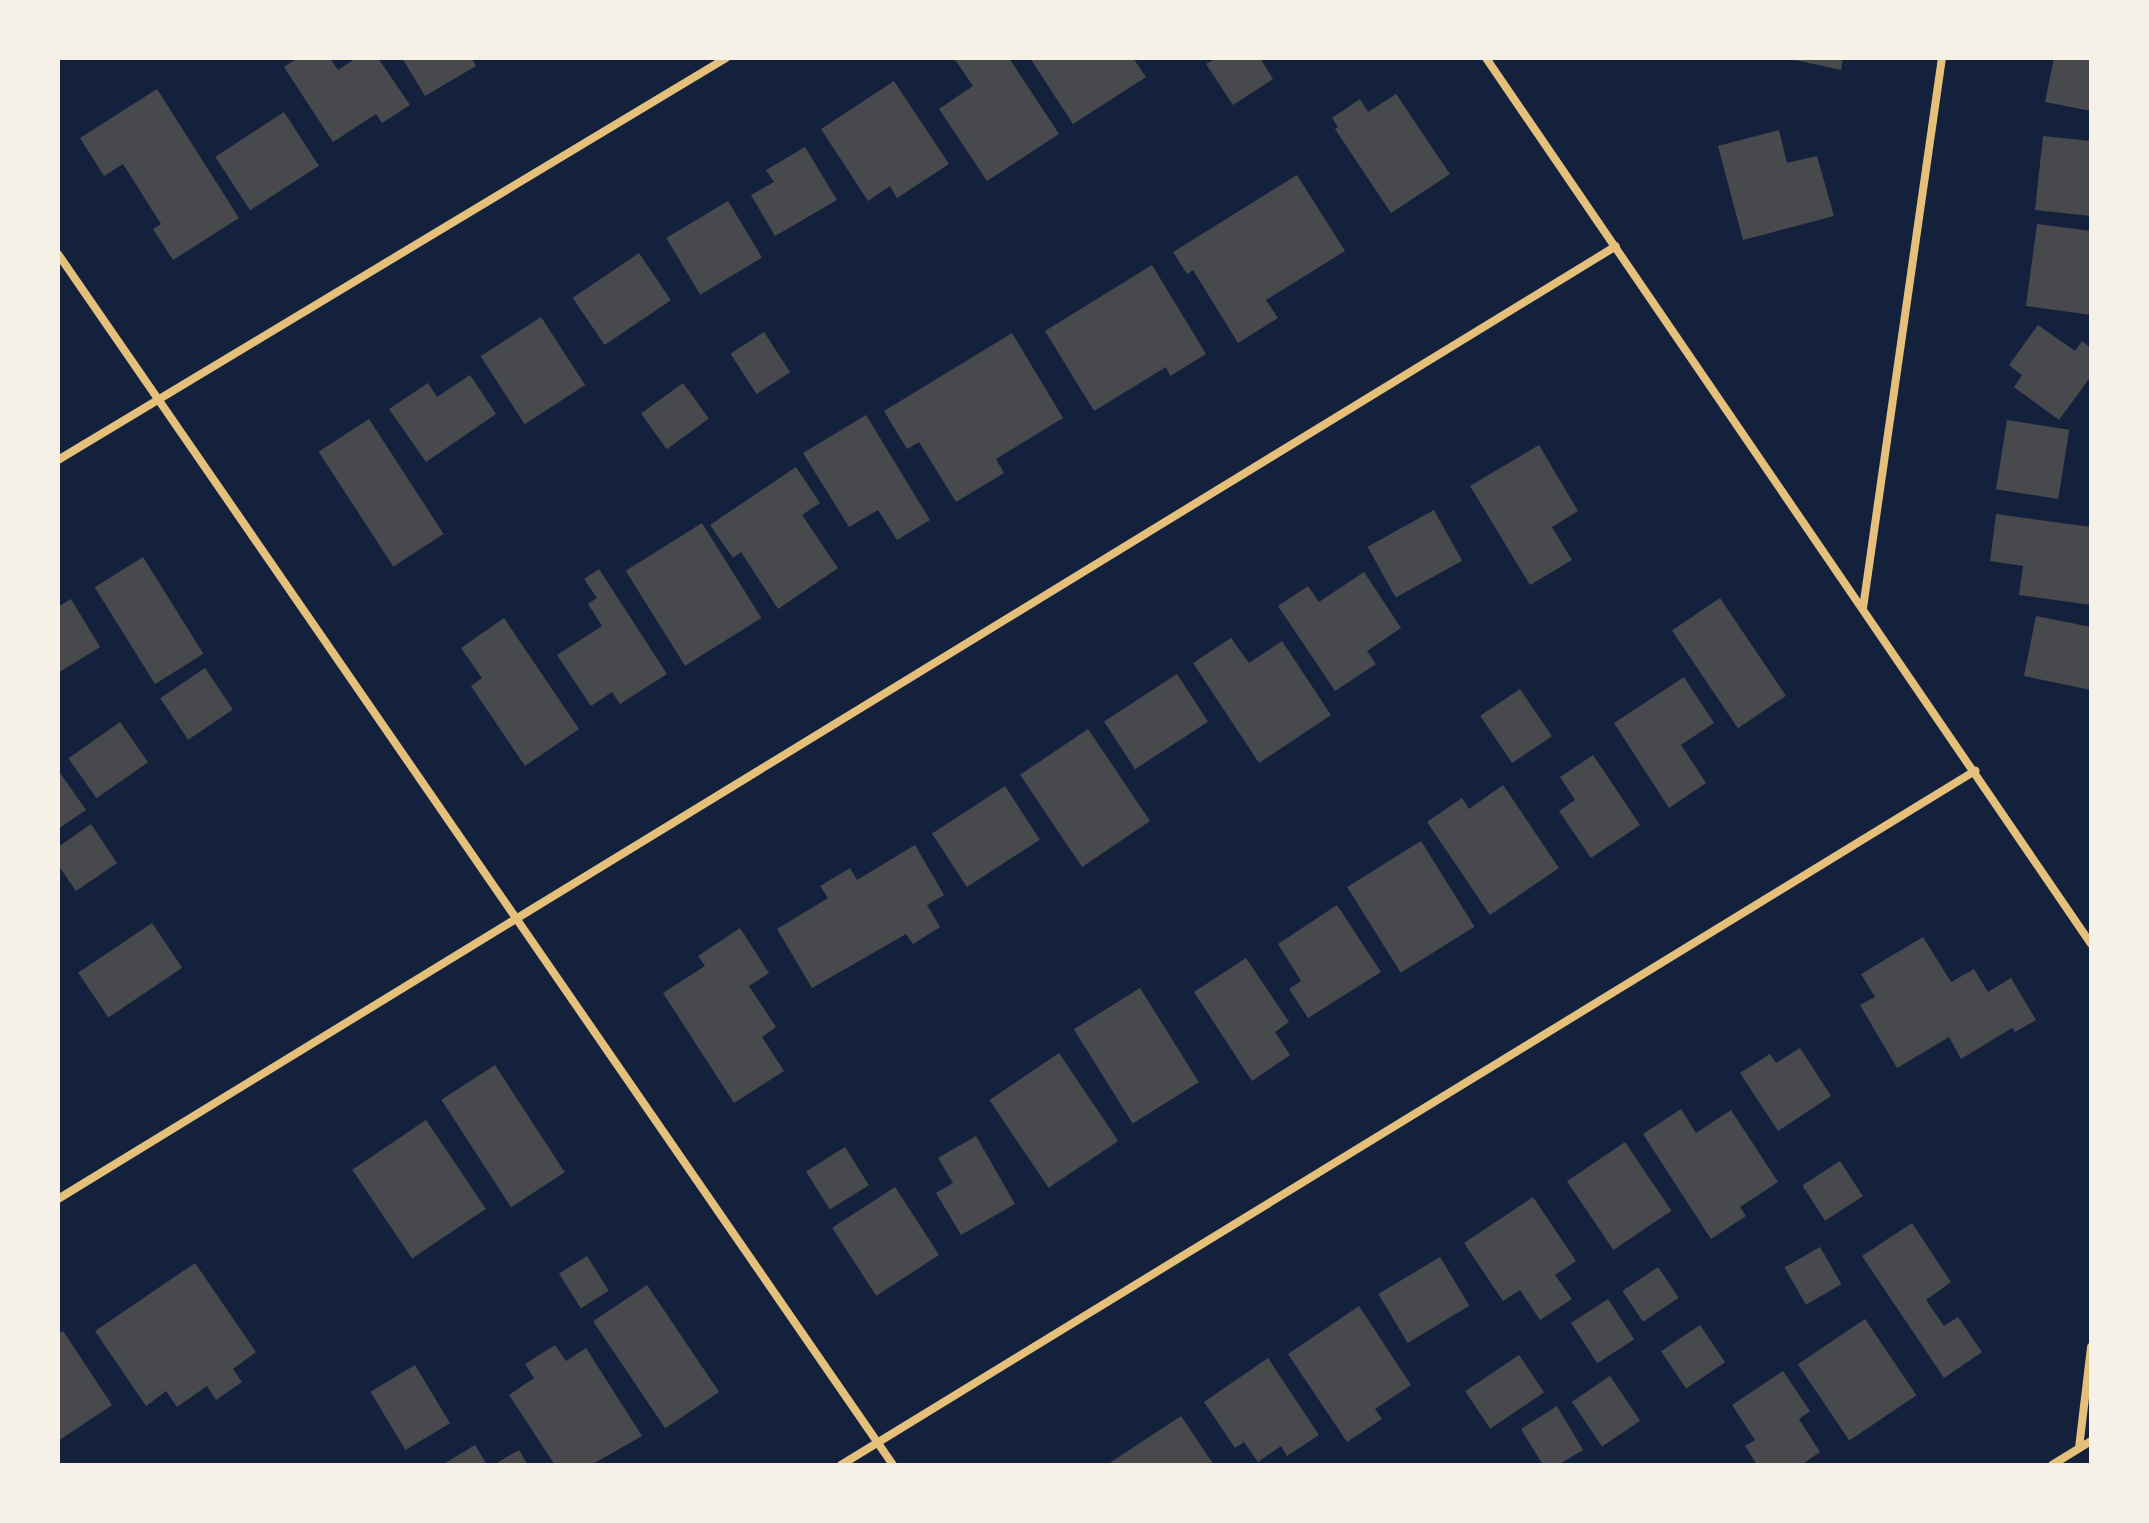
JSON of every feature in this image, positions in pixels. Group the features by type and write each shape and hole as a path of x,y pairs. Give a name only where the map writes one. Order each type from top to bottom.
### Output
{"street":[{"path":"58,460 726,58"},
{"path":"1486,58 2091,944"},
{"path":"1863,608 1942,58"},
{"path":"58,1199 1616,246"},
{"path":"58,254 893,1465"},
{"path":"841,1465 1975,771"},
{"path":"2079,1448 2091,1347"},
{"path":"2052,1465 2091,1441"}],"building":[{"path":"298,58 330,58 338,70 356,58 378,58 410,105 382,123 376,114 333,142 284,67"},
{"path":"402,58 472,58 476,66 425,96"},
{"path":"954,58 1009,58 1059,134 987,181 939,109 973,86"},
{"path":"1030,58 1133,58 1146,77 1073,124"},
{"path":"1216,58 1260,58 1273,79 1233,105 1206,64"},
{"path":"1786,58 1843,58 1841,70"},
{"path":"2054,58 2091,58 2091,111 2045,102"},
{"path":"894,81 949,164 897,198 890,186 868,201 821,129"},
{"path":"157,89 239,218 173,260 153,229 161,224 123,164 104,176 80,138"},
{"path":"1396,94 1450,174 1391,213 1335,129 1338,127 1332,118 1360,99 1368,112"},
{"path":"284,112 319,166 250,210 215,157"},
{"path":"1779,130 1787,163 1817,156 1834,216 1743,240 1718,146"},
{"path":"2043,136 2091,141 2091,216 2035,210"},
{"path":"805,147 837,200 775,236 751,195 774,182 766,170"},
{"path":"1297,175 1345,251 1266,300 1278,318 1238,343 1193,270 1187,274 1173,252"},
{"path":"728,201 762,258 700,295 666,238"},
{"path":"2037,224 2091,231 2091,315 2026,306"},
{"path":"639,253 671,300 605,345 573,298"},
{"path":"1152,265 1206,354 1170,376 1166,367 1094,411 1045,331"},
{"path":"541,317 585,385 525,424 481,356"},
{"path":"2038,325 2075,351 2082,341 2091,348 2091,376 2059,420 2014,387 2022,375 2009,365"},
{"path":"764,332 790,372 757,394 730,354"},
{"path":"1012,333 1063,418 996,459 1004,473 956,502 919,442 907,449 884,411"},
{"path":"470,375 496,414 426,462 389,409 428,383 437,397"},
{"path":"683,383 709,419 667,449 641,414"},
{"path":"866,415 930,520 897,540 878,510 849,527 803,453"},
{"path":"369,419 444,534 393,567 319,452"},
{"path":"2007,420 2069,430 2058,499 1996,489"},
{"path":"1539,445 1578,511 1552,527 1572,560 1530,585 1470,486"},
{"path":"796,467 820,503 802,515 838,568 778,609 741,552 733,558 710,525"},
{"path":"1434,510 1462,561 1396,598 1368,547"},
{"path":"1996,514 2091,527 2091,605 2019,595 2023,566 1990,561"},
{"path":"702,523 761,618 685,666 626,571"},
{"path":"143,557 203,654 155,684 95,587"},
{"path":"599,569 667,674 620,704 612,692 591,706 557,655 602,626 588,604 597,598 584,579"},
{"path":"1364,572 1401,628 1367,651 1376,664 1335,691 1278,606 1308,586 1319,602"},
{"path":"1720,598 1786,696 1738,728 1672,630"},
{"path":"71,599 100,647 58,673 58,607"},
{"path":"2036,616 2091,627 2091,690 2024,676"},
{"path":"504,618 579,729 525,766 471,686 482,678 461,648"},
{"path":"1231,638 1249,663 1282,641 1331,715 1259,763 1193,663"},
{"path":"205,668 233,709 188,740 160,698"},
{"path":"1177,674 1208,722 1135,769 1104,721"},
{"path":"1684,677 1714,723 1681,745 1706,783 1669,808 1614,723"},
{"path":"1520,689 1552,736 1512,763 1480,716"},
{"path":"120,722 148,762 96,798 68,758"},
{"path":"1088,729 1150,821 1082,867 1020,775"},
{"path":"1593,755 1640,825 1591,858 1559,811 1575,800 1560,777"},
{"path":"58,770 86,810 58,829"},
{"path":"1503,785 1559,868 1490,915 1427,822 1462,798 1469,809"},
{"path":"1005,786 1040,840 967,887 932,833"},
{"path":"91,824 117,863 76,891 58,865 58,847"},
{"path":"1421,841 1475,927 1401,973 1347,887"},
{"path":"915,845 944,895 927,905 940,927 913,944 906,934 812,988 777,929 828,898 820,886 850,868 857,880"},
{"path":"1337,905 1381,972 1308,1018 1289,989 1301,981 1278,944"},
{"path":"152,923 182,968 108,1018 78,973"},
{"path":"740,928 769,973 749,986 776,1027 762,1037 784,1071 734,1103 663,993 705,966 698,956"},
{"path":"1923,937 1951,982 1974,969 1988,992 2011,978 2036,1020 2015,1032 2012,1028 1961,1059 1949,1037 1897,1068 1860,1005 1875,997 1861,974"},
{"path":"1246,958 1289,1022 1275,1032 1290,1055 1252,1081 1194,992"},
{"path":"1140,988 1199,1082 1133,1123 1074,1029"},
{"path":"1800,1048 1831,1096 1778,1131 1740,1073 1770,1054 1776,1063"},
{"path":"1059,1053 1118,1141 1049,1188 989,1100"},
{"path":"495,1065 565,1172 511,1207 441,1100"},
{"path":"1681,1109 1696,1133 1731,1110 1778,1182 1740,1207 1746,1216 1711,1239 1643,1134"},
{"path":"426,1120 486,1209 412,1258 352,1170"},
{"path":"976,1136 1015,1204 961,1235 936,1193 953,1183 938,1158"},
{"path":"1625,1142 1671,1211 1613,1250 1567,1181"},
{"path":"845,1147 869,1185 830,1210 806,1171"},
{"path":"1840,1161 1863,1196 1825,1221 1802,1186"},
{"path":"895,1187 939,1255 876,1296 832,1228"},
{"path":"1533,1197 1576,1261 1555,1275 1572,1299 1540,1320 1520,1290 1503,1301 1464,1243"},
{"path":"1912,1223 1951,1282 1926,1300 1944,1326 1958,1317 1982,1352 1944,1378 1862,1256"},
{"path":"1820,1247 1842,1284 1806,1305 1784,1268"},
{"path":"587,1256 609,1291 581,1308 559,1273"},
{"path":"1440,1257 1469,1306 1408,1343 1378,1294"},
{"path":"195,1263 256,1352 233,1369 242,1382 216,1400 207,1386 177,1407 166,1391 146,1406 95,1331"},
{"path":"1658,1267 1679,1298 1643,1322 1622,1291"},
{"path":"647,1285 719,1392 665,1428 593,1321"},
{"path":"1608,1299 1634,1339 1597,1363 1571,1323"},
{"path":"1359,1306 1411,1385 1375,1409 1382,1419 1347,1442 1288,1354"},
{"path":"1865,1319 1916,1395 1849,1441 1798,1364"},
{"path":"1700,1325 1725,1362 1686,1389 1661,1351"},
{"path":"63,1331 112,1405 58,1441 58,1334"},
{"path":"555,1345 566,1361 586,1348 642,1436 591,1465 555,1465 509,1395 534,1378 525,1364"},
{"path":"1519,1355 1544,1392 1490,1429 1465,1391"},
{"path":"1268,1358 1319,1435 1287,1456 1281,1446 1258,1462 1244,1442 1235,1448 1204,1402"},
{"path":"415,1365 450,1423 405,1450 370,1392"},
{"path":"1783,1371 1810,1411 1799,1419 1820,1452 1801,1465 1757,1465 1745,1446 1755,1440 1732,1405"},
{"path":"1610,1376 1640,1421 1602,1446 1572,1402"},
{"path":"1557,1406 1583,1450 1558,1465 1543,1465 1521,1429"},
{"path":"1181,1416 1214,1465 1112,1465 1111,1462"},
{"path":"475,1445 487,1465 442,1465"},
{"path":"519,1450 528,1465 493,1465"}]}
